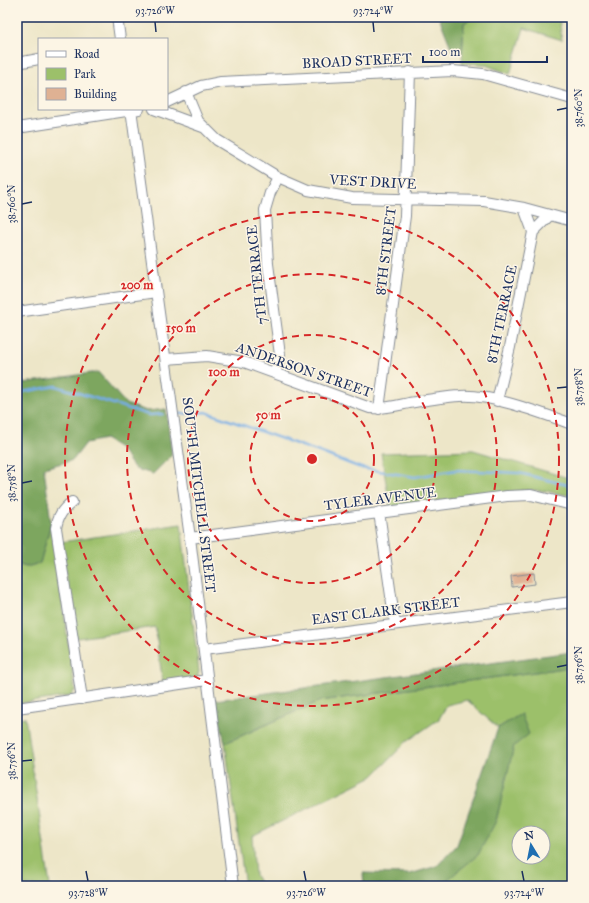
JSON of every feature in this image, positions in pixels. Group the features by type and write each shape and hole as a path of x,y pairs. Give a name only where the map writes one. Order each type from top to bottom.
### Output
{"street":[{"path":"117,17 120,38"},
{"path":"17,63 38,59"},
{"name":"BROAD STREET","path":"168,101 201,86 221,82 453,71 483,74 572,99"},
{"name":"8TH STREET","path":"379,409 401,257 406,198 410,72"},
{"name":"VEST DRIVE","path":"186,92 198,121 217,140 278,177 308,190 352,198 406,198 484,201 524,208 572,221"},
{"path":"17,128 128,110"},
{"name":"SOUTH MITCHELL STREET","path":"134,110 156,292 190,538 233,886"},
{"path":"157,110 203,127"},
{"name":"7TH TERRACE","path":"275,373 280,355 268,264 265,210 270,193 278,177"},
{"path":"524,208 533,232 550,215"},
{"name":"8TH TERRACE","path":"497,401 510,347 533,232"},
{"path":"17,312 156,292"},
{"name":"ANDERSON STREET","path":"166,359 194,356 228,358 275,373 370,408 392,408 407,404 460,396 472,396 497,401 572,424"},
{"name":"TYLER AVENUE","path":"190,538 506,496 531,495 572,505"},
{"path":"72,502 63,510 57,519 56,528 82,699"},
{"path":"379,512 395,624"},
{"name":"EAST CLARK STREET","path":"204,649 572,602"},
{"path":"17,708 207,680"}],"green space":[{"path":"439,17 474,17 464,23 462,52 452,50"},
{"path":"474,17 559,17 562,40 524,28 510,74 483,64 462,63 464,23"},
{"path":"98,372 126,404 147,411 166,409 172,455 153,474 135,469 120,448 105,439 86,443 73,460 44,468 51,523 40,563 26,567 17,564 17,384"},
{"path":"473,450 572,479 572,496 531,490 390,507 381,453"},
{"path":"51,523 75,690 71,696 17,704 17,564 26,567 40,563"},
{"path":"181,524 199,672 197,677 163,684 155,627 78,638 74,636 61,542"},
{"path":"572,652 572,667 320,701 225,743 215,700"},
{"path":"572,667 572,886 436,886 442,884 496,821 521,714 498,728 467,700 447,705 439,719 406,742 373,776 252,836 255,875 261,886 245,886 225,743 320,701"},
{"path":"521,714 529,734 514,746 496,821 478,855 442,884 436,886 364,886 363,873 410,874 437,866 457,845 498,728"},
{"path":"25,717 50,886 17,886 17,718"}],"building":[{"path":"534,573 535,584 512,587 511,576"}],"waterway":[{"path":"17,393 56,386 149,415 163,414"},
{"path":"180,414 206,412 361,468 415,477 456,470 519,473 572,486"}]}
